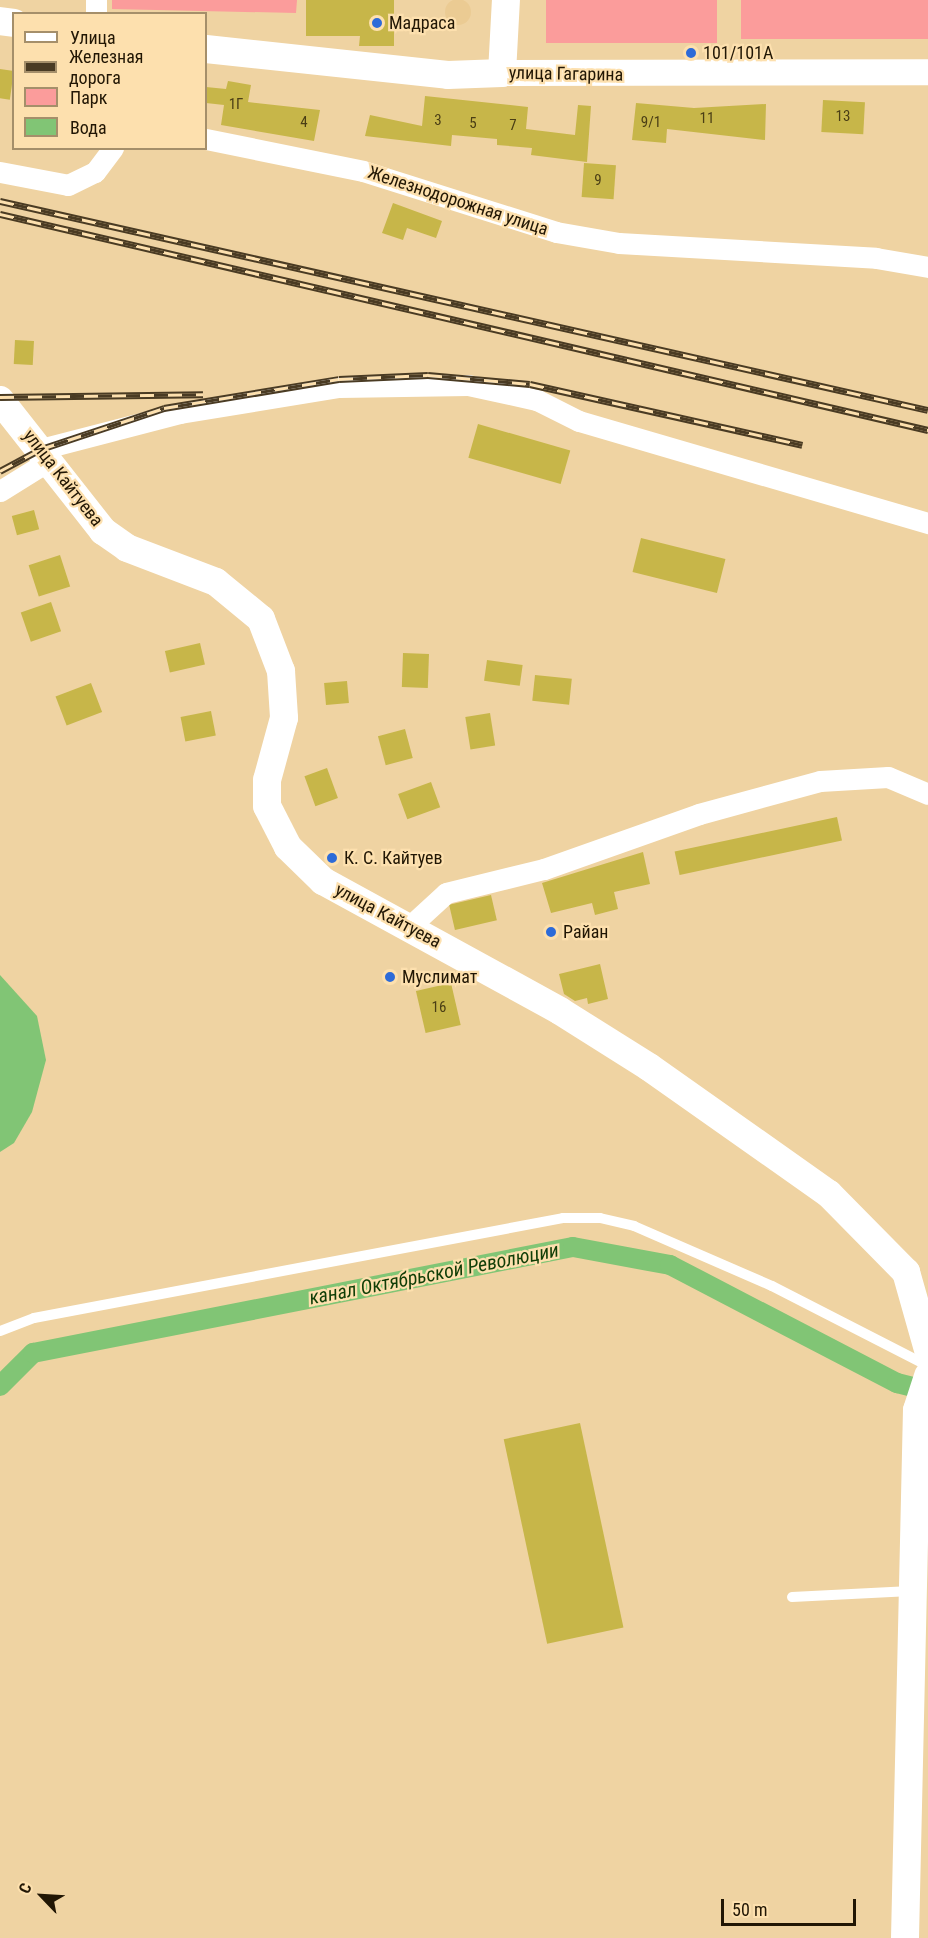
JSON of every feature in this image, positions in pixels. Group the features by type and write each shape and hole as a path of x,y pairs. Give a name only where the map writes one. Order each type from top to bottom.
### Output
{"main road":[{"path":"502,73 506,0"},
{"name":"улица Гагарина","path":"207,49 448,75 502,73"},
{"name":"улица Кайтуева","path":"0,400 111,537 150,559 216,582 261,619 281,671 284,718 270,760 267,806 288,847 323,881 409,927 650,1067 829,1194 906,1272 928,1350"},
{"path":"905,1938 917,1410 928,1376"}],"street":[{"name":"улица Гагарина","path":"502,73 928,72"},
{"name":"Железнодорожная улица","path":"207,139 363,171 556,232 619,243 876,258 928,267"},
{"path":"0,172 68,185 95,172 112,150"},
{"path":"0,491 46,455 180,413 339,387 468,385 537,400 579,421 928,523"},
{"path":"409,927 446,893 544,869 699,814 820,781 888,777 928,794"}],"lane":[{"path":"0,1331 34,1318 540,1222 600,1218 634,1226 772,1286 928,1366"},
{"path":"792,1597 913,1591"}],"shaded area":[{"path":"458,-1 467,3 471,12 467,21 458,25 449,21 445,12 449,3"}],"green space":[{"path":"112,0 297,0 296,13 112,9"},
{"path":"546,0 717,0 717,43 546,43"},
{"path":"741,0 928,0 928,39 741,39"}],"water":[{"path":"0,975 37,1016 46,1060 32,1112 14,1143 0,1152"}],"building":[{"path":"306,0 394,0 394,46 359,46 360,36 306,36"},
{"path":"0,69 12,71 10,100 0,98"},
{"path":"228,81 251,85 248,102 320,110 314,141 221,125 224,105 207,103 207,87 226,89"},
{"path":"425,96 528,107 526,129 575,135 578,105 591,106 587,162 531,155 532,148 497,145 497,139 452,135 451,146 365,136 370,115 422,126"},
{"path":"823,100 865,102 863,134 821,132"},
{"path":"636,103 694,108 766,104 765,140 667,129 666,143 632,140"},
{"path":"584,163 616,165 614,199 582,197"},
{"path":"393,203 442,221 436,238 407,228 403,240 382,233"},
{"path":"15,340 34,341 33,365 14,364"},
{"path":"478,424 570,450 561,484 468,458"},
{"path":"34,510 39,529 17,535 12,516"},
{"path":"641,538 725,559 717,593 633,572"},
{"path":"60,555 70,586 39,597 29,565"},
{"path":"51,602 61,631 31,642 21,612"},
{"path":"200,643 205,664 170,673 165,651"},
{"path":"403,653 429,654 428,688 402,687"},
{"path":"487,660 523,665 520,686 484,681"},
{"path":"535,675 572,679 569,705 532,701"},
{"path":"347,681 349,703 326,705 324,683"},
{"path":"91,683 102,712 67,726 56,697"},
{"path":"211,711 216,736 185,741 181,717"},
{"path":"490,713 495,746 470,750 465,717"},
{"path":"405,729 413,758 386,765 378,736"},
{"path":"327,768 338,798 315,806 304,776"},
{"path":"431,782 440,807 407,819 398,794"},
{"path":"837,817 842,840 680,875 675,852"},
{"path":"643,852 650,884 614,892 618,909 595,915 592,903 551,913 542,883"},
{"path":"491,895 497,920 455,930 449,905"},
{"path":"600,964 608,999 588,1004 587,998 575,1001 564,994 559,974"},
{"path":"451,983 461,1025 426,1033 416,991"},
{"path":"580,1423 623,1627 547,1644 504,1439"}],"waterway":[{"name":"канал Октябрьской Революции","path":"0,1386 33,1353 573,1247 670,1265 897,1383 928,1391"}],"railway":[{"path":"0,201 928,410"},
{"path":"0,214 928,430"},
{"path":"0,471 41,449 164,408 339,379 428,375 530,384 802,445"},
{"path":"0,397 203,394"}],"place":[{"name":"Мадраса","path":"377,23"},
{"name":"101/101А","path":"691,53"},
{"name":"К. С. Кайтуев","path":"332,858"},
{"name":"Райан","path":"551,932"},
{"name":"Муслимат","path":"390,977"}]}
